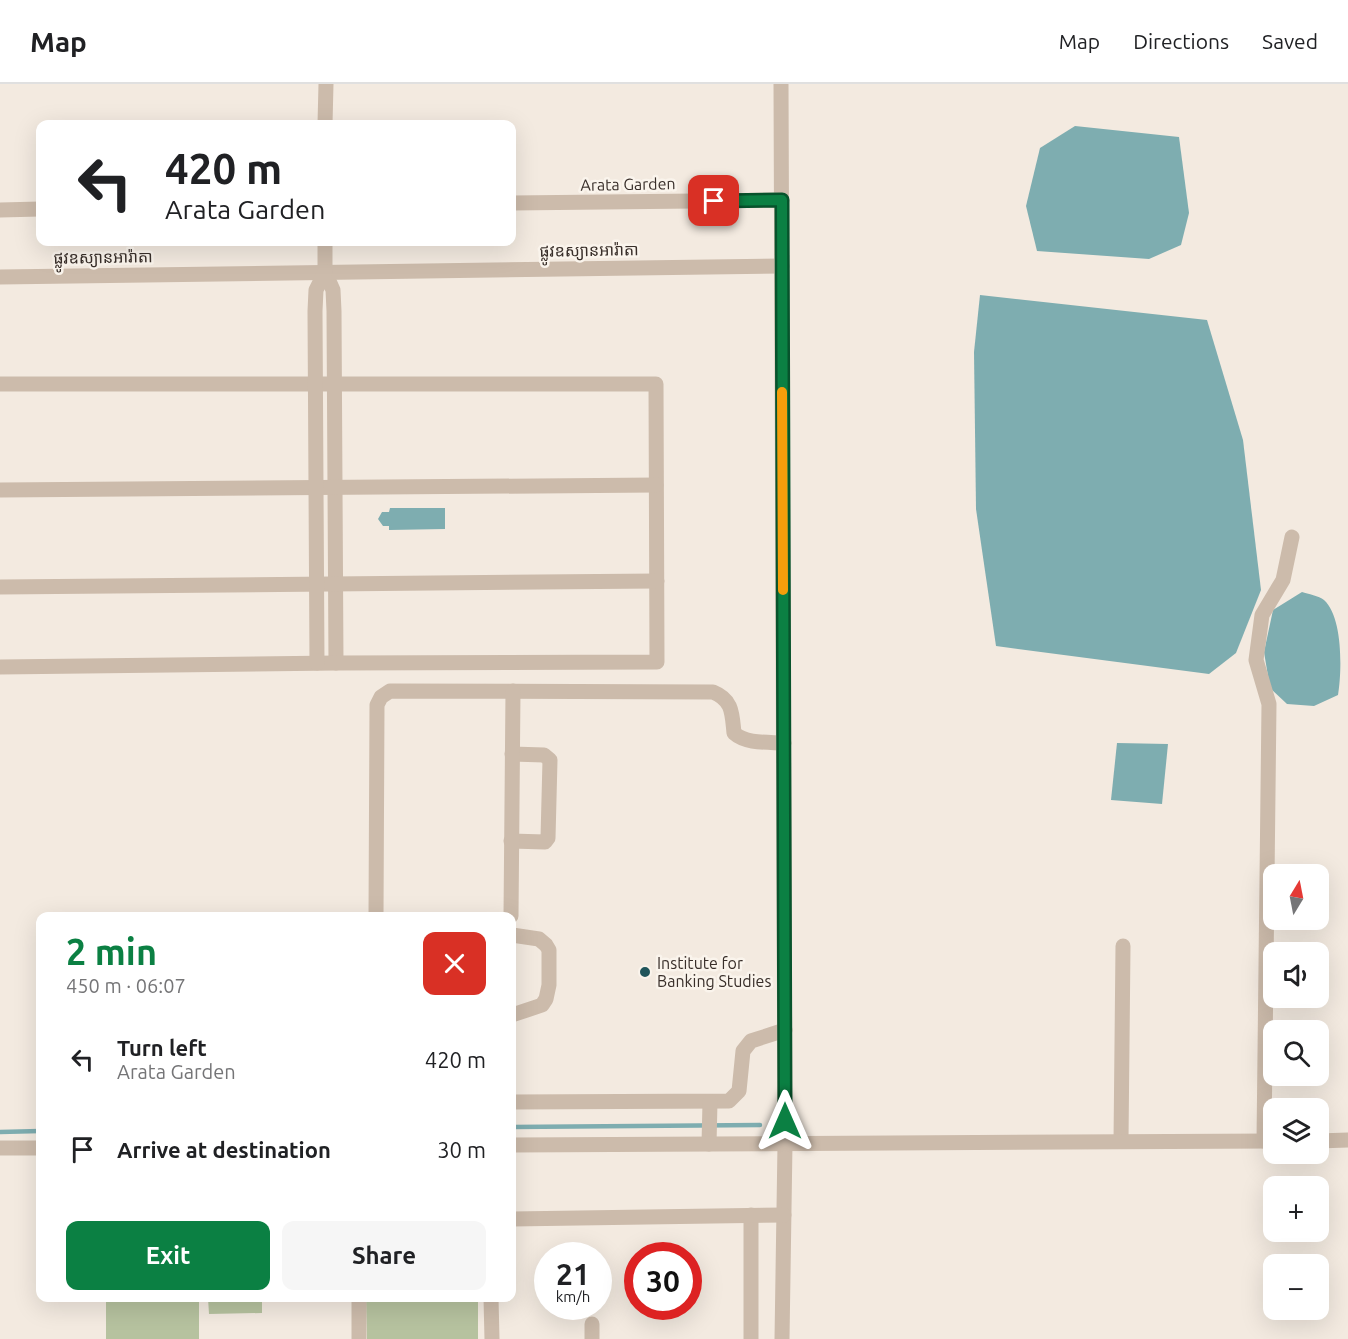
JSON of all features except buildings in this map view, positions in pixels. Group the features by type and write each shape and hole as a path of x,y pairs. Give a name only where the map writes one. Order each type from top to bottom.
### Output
{"street":[{"path":"326,84 326,120"},
{"path":"781,84 785,1030 782,1339"},
{"name":"Arata Garden","path":"516,203 782,200"},
{"path":"0,210 36,209"},
{"path":"325,246 325,272 333,290 336,663"},
{"name":"ផ្លូវឧស្យានអារ៉ាតា","path":"0,277 782,266"},
{"path":"317,663 316,290 325,272"},
{"path":"0,384 656,384 657,581 657,662 0,666"},
{"path":"0,490 656,484"},
{"path":"1269,1098 1269,704 1256,660 1262,615 1283,580 1292,537"},
{"path":"0,587 657,581"},
{"path":"376,912 377,705 381,697 390,691 713,692 722,696 729,703 732,709 734,733 738,737 747,740 784,743"},
{"path":"511,912 513,691"},
{"path":"511,841 545,842 548,838 550,760 544,755 512,754"},
{"path":"516,936 539,939 546,945 549,950 549,985 542,1005 516,1014"},
{"path":"1121,1141 1123,946"},
{"path":"516,1102 710,1109 729,1101 739,1091 743,1051 751,1041 785,1030"},
{"path":"710,1109 710,1140"},
{"path":"516,1145 710,1140 785,1144 1263,1141"},
{"path":"1329,1140 1348,1140"},
{"path":"0,1148 36,1148"},
{"path":"751,1215 751,1339"},
{"path":"516,1219 784,1215"},
{"path":"359,1302 359,1339"},
{"path":"491,1302 492,1339"}],"green space":[{"path":"106,1302 199,1302 199,1339 106,1339"},
{"path":"208,1302 262,1302 262,1313 209,1314"},
{"path":"366,1302 478,1302 478,1339 367,1339"}],"water":[{"path":"1075,126 1179,137 1189,213 1181,245 1149,259 1037,251 1026,206 1040,148"},
{"path":"980,295 1207,320 1243,440 1261,590 1236,653 1209,674 996,646 976,509 974,352"},
{"path":"390,508 445,508 445,529 389,530 389,526 383,526 378,519 382,512 389,512"},
{"path":"1302,592 1324,600 1330,608 1335,619 1340,645 1338,695 1314,706 1287,704 1270,688 1264,652 1273,610"},
{"path":"1117,743 1168,744 1162,804 1111,800"}],"waterway":[{"path":"516,1127 760,1125"},
{"path":"0,1132 36,1131"}],"slow traffic":[{"path":"782,392 783,590"}],"place":[{"name":"Institute for Banking Studies","path":"645,972"}],"route":[{"path":"714,201 782,200 785,1121"}]}
